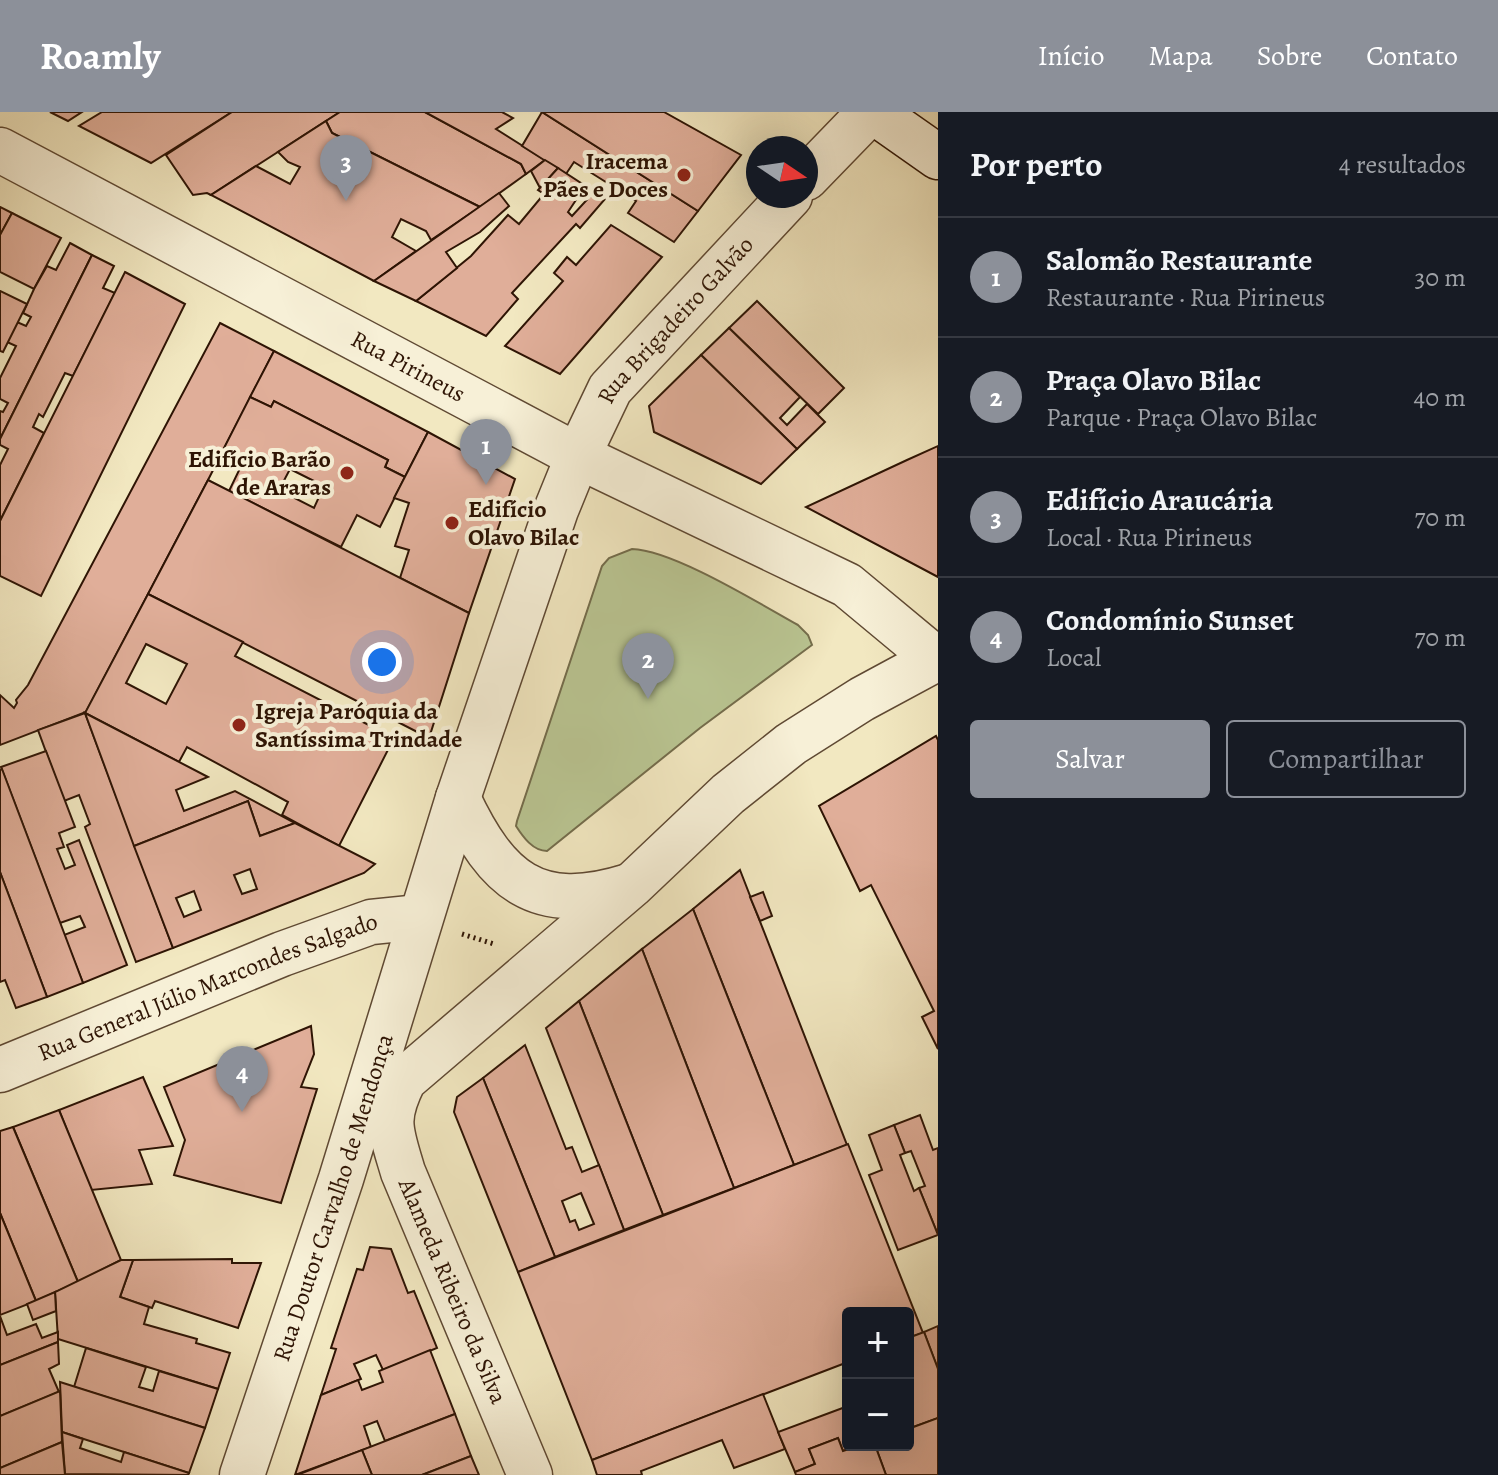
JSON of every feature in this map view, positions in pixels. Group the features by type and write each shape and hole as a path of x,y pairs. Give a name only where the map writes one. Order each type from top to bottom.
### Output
{"street":[{"path":"818,166 872,112 938,157"},
{"name":"Rua Pirineus","path":"0,150 578,456 847,585 937,659"},
{"name":"Rua Brigadeiro Galvão","path":"458,798 556,510 610,389 779,208"},
{"path":"545,959 632,885 728,794 791,744 862,699 937,659"},
{"path":"458,798 476,836 499,866 519,884 547,894 572,897 600,895 632,885"},
{"name":"Rua Doutor Carvalho de Mendonça","path":"242,1475 341,1179 458,798"},
{"name":"Rua General Júlio Marcondes Salgado","path":"0,1070 282,954 371,922 420,917"},
{"name":"Alameda Ribeiro da Silva","path":"530,1475 403,1172 390,1128 393,1104 404,1080 545,959"},
{"path":"341,1179 358,1159 369,1153 384,1156 403,1172"}],"path":[{"path":"420,917 469,937 545,959"}],"green space":[{"path":"632,549 670,558 740,592 798,625 808,635 812,645 700,728 547,851 542,850 525,839 516,826 517,821 602,566 609,558"}],"building":[{"path":"50,112 82,112 68,121"},
{"path":"102,112 232,112 151,163 79,126"},
{"path":"232,112 340,112 211,195 193,195 166,155"},
{"path":"340,112 425,112 521,164 526,174 480,207 332,133 326,121"},
{"path":"425,112 502,112 513,118 496,129 545,160 526,174 521,164"},
{"path":"542,112 698,211 674,242 628,213 636,201 574,162 566,174 522,146"},
{"name":"Iracema Pães e Doces","path":"542,112 664,112 741,155 698,211"},
{"path":"326,121 332,133 480,207 431,240 426,231 401,219 392,237 416,251 374,281 211,195 256,166 290,184 300,167 288,162 278,152"},
{"path":"545,160 558,168 540,188 531,171"},
{"path":"558,168 587,187 584,197 580,194 568,212 572,216 594,192 605,199 580,228 576,224 512,293 518,299 486,336 416,301 471,256 508,215 519,224 544,194 538,190"},
{"path":"499,193 509,206 480,232 446,252 457,268 416,301 374,281"},
{"path":"0,207 12,213 0,235"},
{"path":"12,213 61,238 34,289 0,272 0,235"},
{"path":"611,225 662,257 560,374 505,346 563,281 554,273 567,257 576,265"},
{"path":"70,243 92,255 0,439 0,411 3,412 8,403 0,399 0,378 16,346 7,342 17,322 26,326 31,317 23,313 34,289 47,266 56,270"},
{"path":"92,255 114,266 103,288 115,293 73,376 65,373 43,417 39,414 33,427 44,433 0,521 0,465 8,449 0,445 0,439"},
{"path":"125,272 185,304 41,596 0,576 0,521"},
{"path":"0,291 27,304 3,352 0,351"},
{"path":"757,301 844,388 818,414 729,328"},
{"path":"220,323 274,351 208,480 86,712 0,745 0,695 14,708"},
{"path":"729,328 800,397 780,418 787,425 807,404 825,422 797,449 701,355"},
{"path":"274,351 428,432 405,477 385,467 388,460 274,401 271,407 250,397"},
{"path":"701,355 797,449 761,484 654,432 649,406"},
{"name":"Edifício Barão de Araras","path":"250,397 271,407 274,401 388,460 385,467 405,477 380,527 357,515 341,547 229,491 245,458 224,448","holes":["290,469 324,486 314,508 279,490"]},
{"name":"Edifício Olavo Bilac","path":"428,432 515,479 469,613 400,578 409,550 395,546 409,503 394,498"},
{"path":"938,446 938,577 806,507 907,460"},
{"path":"208,480 469,613 429,738 148,594"},
{"name":"Igreja Paróquia da Santíssima Trindade","path":"148,594 243,642 235,656 394,738 339,846 282,815 288,802 187,747 179,762 85,713","holes":["146,644 187,664 166,704 126,683"]},
{"path":"85,713 173,948 136,962 85,827 90,824 79,795 64,801 38,730"},
{"path":"85,713 208,777 176,790 184,811 235,791 295,823 260,836 248,801 134,846"},
{"path":"936,736 938,1049 922,1017 934,1011 871,885 860,891 819,806"},
{"path":"46,751 75,827 59,833 64,847 57,849 65,869 75,865 67,845 79,840 127,965 83,983 64,935 85,927 80,916 60,923 1,767"},
{"path":"2,769 83,983 47,997 0,872"},
{"path":"248,801 260,836 295,823 375,864 364,873 173,948 134,846","holes":["250,869 257,889 242,894 234,875","194,891 201,910 184,917 176,898"]},
{"path":"740,870 847,1145 794,1165 693,909"},
{"path":"0,872 47,997 16,1008 5,980 0,982"},
{"path":"763,892 772,916 760,921 750,897"},
{"path":"693,909 794,1165 734,1188 642,949"},
{"path":"642,949 734,1188 663,1215 579,1001"},
{"path":"579,1001 663,1215 624,1230 546,1028"},
{"path":"311,1026 314,1054 301,1087 317,1089 281,1203 174,1175 185,1140 164,1087"},
{"path":"525,1045 566,1149 572,1147 582,1172 599,1165 624,1230 555,1257 483,1078","holes":["581,1193 594,1224 579,1230 575,1220 570,1222 562,1201"]},
{"path":"143,1077 173,1146 139,1150 152,1184 91,1190 59,1110"},
{"path":"483,1078 555,1257 518,1272 454,1112 457,1097"},
{"path":"59,1110 121,1260 78,1282 13,1127"},
{"path":"920,1115 933,1150 938,1148 938,1235 919,1188 925,1186 911,1151 905,1153 894,1125"},
{"path":"894,1125 905,1153 900,1155 914,1191 919,1188 938,1235 898,1250 869,1175 882,1170 869,1135"},
{"path":"13,1127 78,1282 36,1301 0,1213 0,1131"},
{"path":"848,1144 913,1307 842,1307 842,1364 592,1460 518,1272"},
{"path":"0,1213 36,1301 0,1315"},
{"path":"370,1247 391,1249 408,1293 414,1291 437,1348 383,1370 376,1355 354,1364 361,1379 321,1395 336,1349 331,1348 357,1269 363,1270"},
{"path":"232,1259 232,1263 261,1263 238,1328 155,1301 152,1308 120,1297 133,1260"},
{"path":"121,1260 133,1260 120,1297 149,1307 144,1324 197,1339 196,1343 230,1353 218,1389 58,1339 55,1292"},
{"path":"55,1292 56,1311 33,1320 27,1304"},
{"path":"914,1310 923,1333 914,1336"},
{"path":"0,1316 7,1335 36,1324 42,1338 58,1332 58,1342 0,1365"},
{"path":"938,1326 938,1369 924,1332"},
{"path":"924,1332 938,1369 938,1418 914,1427 914,1379 914,1336"},
{"path":"58,1342 59,1364 49,1369 59,1392 0,1416 0,1365"},
{"path":"86,1348 146,1367 139,1387 153,1391 159,1371 218,1389 205,1428 74,1387"},
{"path":"430,1350 455,1414 385,1441 377,1421 364,1426 371,1447 295,1475 321,1395 358,1380 362,1390 383,1382 379,1371"},
{"path":"60,1382 205,1428 189,1473 62,1432"},
{"path":"60,1391 62,1442 0,1468 0,1416"},
{"path":"763,1394 785,1449 734,1468 722,1440 641,1471 642,1475 597,1475 592,1460"},
{"path":"842,1408 842,1448 838,1438 809,1449 815,1464 795,1472 778,1432"},
{"path":"455,1414 471,1456 422,1475 372,1475 362,1450"},
{"path":"938,1418 938,1475 886,1475 877,1451 914,1451 914,1427"},
{"path":"62,1432 83,1439 80,1448 121,1462 124,1452 189,1473 65,1474"},
{"path":"838,1438 842,1451 877,1451 886,1475 796,1475 795,1472 815,1464 809,1449"},
{"path":"62,1442 65,1475 0,1475 0,1468"},
{"path":"362,1450 372,1475 297,1475"},
{"path":"471,1456 479,1475 422,1475"}],"place":[{"name":"Iracema Pães e Doces","path":"684,175"},
{"name":"Edifício Araucária","path":"346,201"},
{"name":"Edifício Barão de Araras","path":"347,473"},
{"name":"Salomão Restaurante","path":"486,485"},
{"name":"Edifício Olavo Bilac","path":"452,523"},
{"name":"Praça Olavo Bilac","path":"648,699"},
{"name":"Igreja Paróquia da Santíssima Trindade","path":"239,725"},
{"name":"Condomínio Sunset","path":"242,1112"}]}
